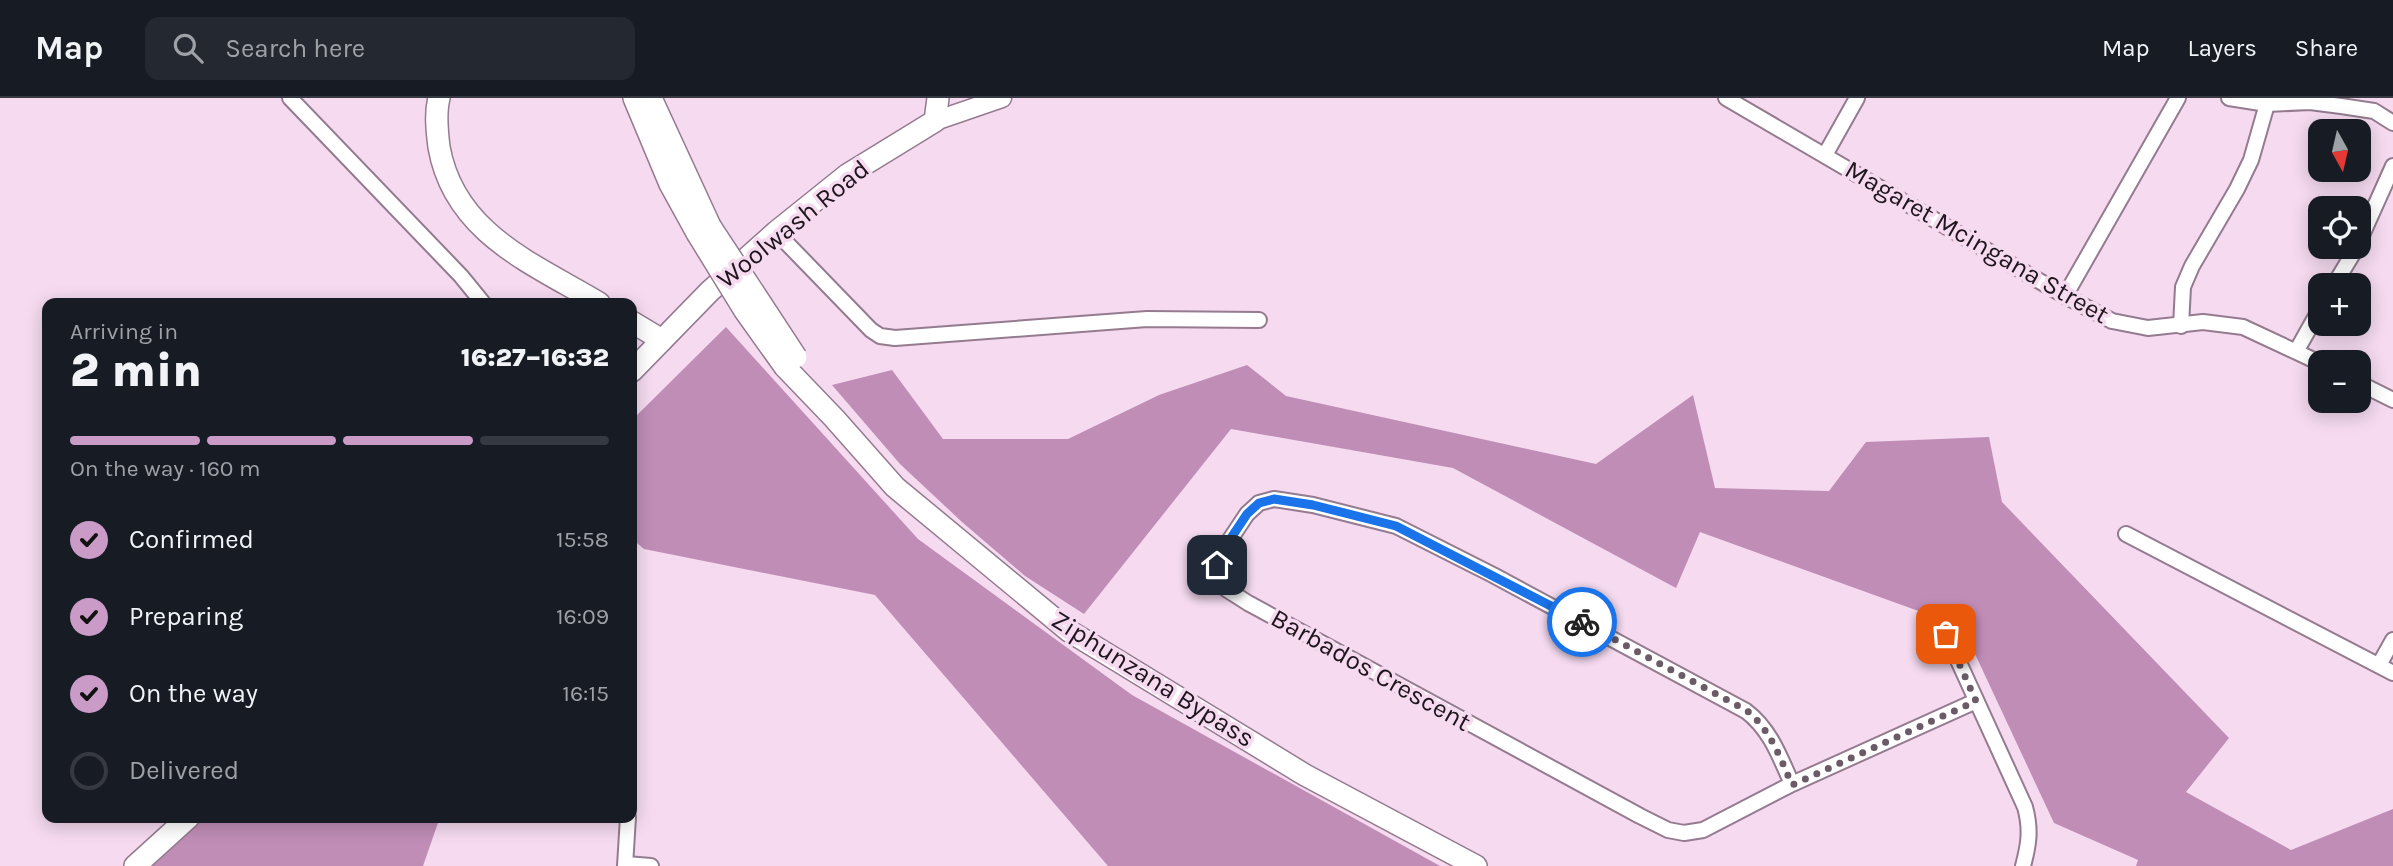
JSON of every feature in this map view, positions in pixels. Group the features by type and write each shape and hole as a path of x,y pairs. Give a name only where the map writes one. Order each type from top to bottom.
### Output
{"main road":[{"path":"439,98 438,136 443,167 467,211 488,235 591,298"},
{"path":"634,98 670,184 704,229"},
{"path":"651,98 704,229"},
{"path":"936,121 938,98"},
{"name":"Woolwash Road","path":"637,366 710,291 776,232 847,175 936,121"},
{"name":"Ziphunzana Bypass","path":"704,229 791,362 834,418 895,487 1069,631 1305,775 1476,866"},
{"path":"637,325 662,340"},
{"path":"135,866 182,823"}],"street":[{"path":"290,98 479,298"},
{"path":"936,121 1002,98"},
{"name":"Magaret Mcingana Street","path":"1726,98 2112,321 2148,328 2203,322 2243,327 2308,356"},
{"path":"1825,155 1857,98"},
{"path":"2065,296 2178,98"},
{"path":"2229,98 2267,104 2310,100 2374,111 2393,123"},
{"path":"2181,326 2183,287 2192,266 2242,180 2267,104"},
{"path":"2371,215 2393,166"},
{"path":"776,232 871,330 880,336 895,338 1147,319 1259,320"},
{"path":"2297,350 2308,330"},
{"path":"2371,389 2393,400"},
{"name":"Barbados Crescent","path":"1792,785 1767,731 1746,710 1396,526 1313,505 1274,499 1259,503 1247,514 1223,550 1217,565 1217,576 1226,589 1248,603 1668,830 1684,833 1703,830 1792,785 1976,701"},
{"path":"2126,534 2393,673"},
{"path":"1946,634 2025,807 2030,826 2029,844 2023,866"},
{"path":"2379,664 2393,640"},
{"path":"628,823 626,865 651,866"}],"shaded area":[{"path":"726,327 918,539 1132,695 1440,866 1108,866 875,595 644,549 637,543 637,415"},
{"path":"1247,365 1286,396 1596,464 1693,395 1715,488 1829,491 1866,442 1989,437 2002,502 2229,738 2186,792 2291,850 2393,809 2393,866 2136,866 2138,860 2054,823 1961,624 1700,532 1676,588 1453,468 1231,429 1084,614 1025,576 962,522 900,464 832,385 892,370 943,439 1068,439 1159,395"},
{"path":"194,823 438,823 423,866 142,866"}],"way so far":[{"path":"1582,622 1746,710 1767,731 1792,785 1976,701 1946,634"}],"route":[{"path":"1217,565 1223,550 1247,514 1259,503 1274,499 1313,505 1396,526 1582,622"}]}
